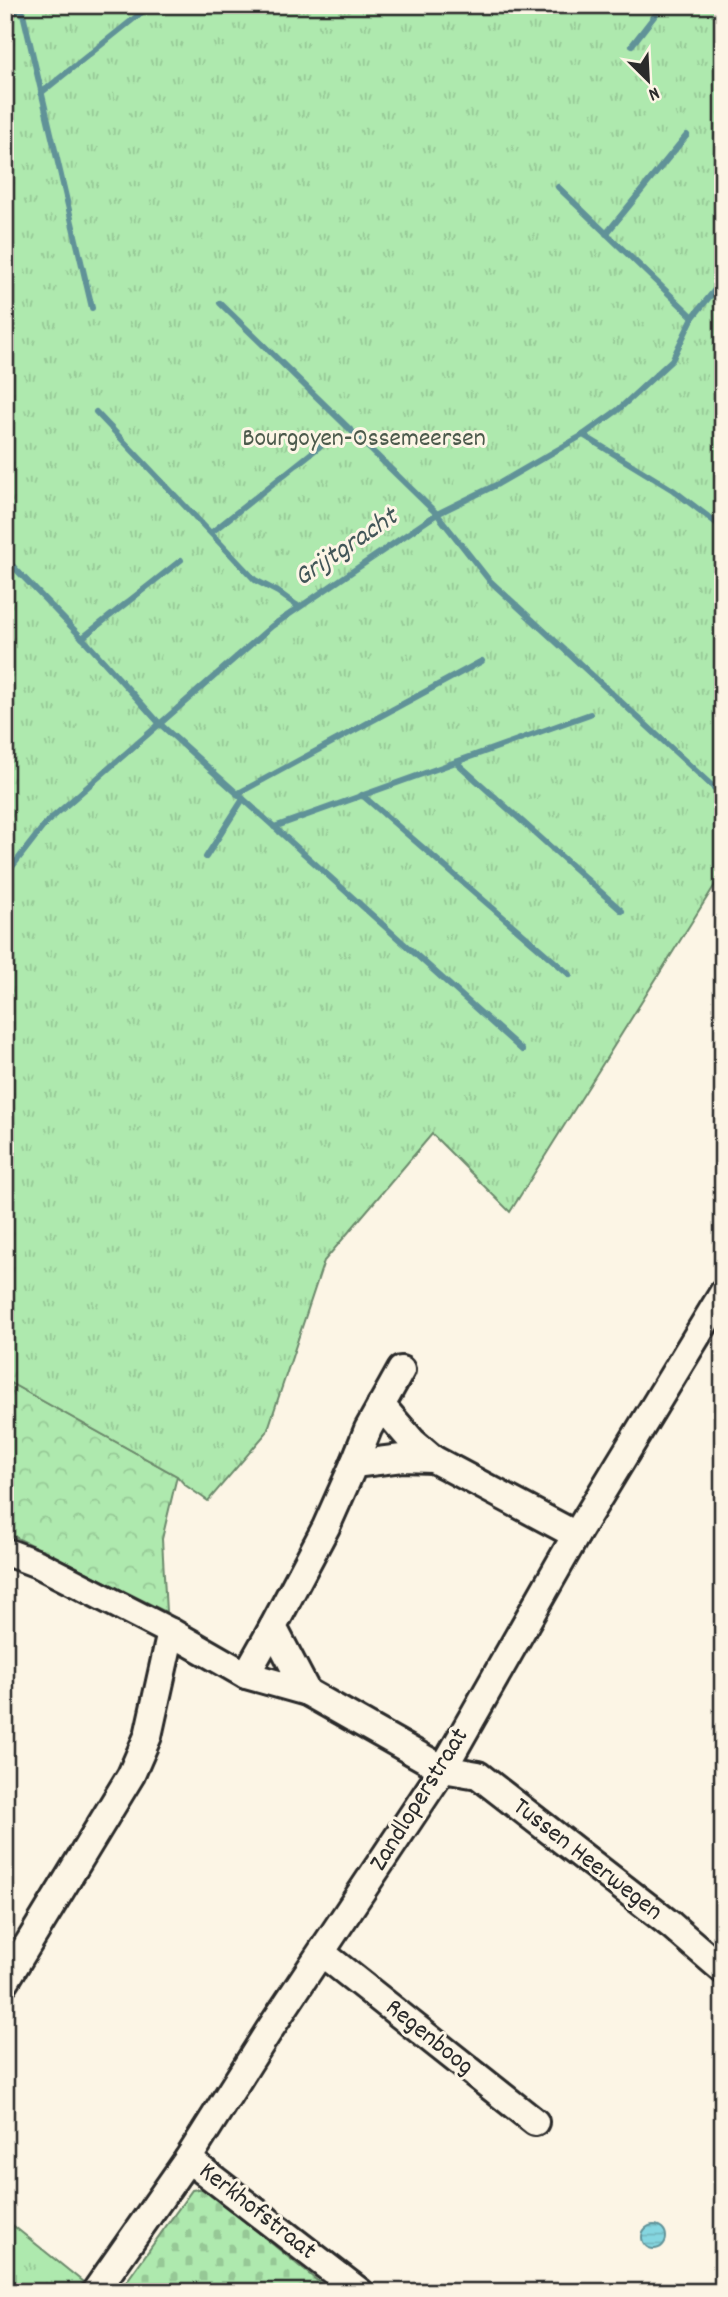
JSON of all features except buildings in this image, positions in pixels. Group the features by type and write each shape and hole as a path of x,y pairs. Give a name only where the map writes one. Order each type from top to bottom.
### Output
{"street":[{"name":"Zandloperstraat","path":"95,2292 188,2159 270,2029 443,1769 576,1535 723,1293"},
{"path":"246,1675 326,1527 368,1429 401,1370"},
{"path":"381,1405 412,1441 433,1459 576,1535"},
{"path":"354,1464 402,1458 433,1459"},
{"name":"Tussen Heerwegen","path":"5,1554 9,1553 38,1564 171,1632 246,1675 307,1692 443,1769 478,1775 671,1925 723,1970"},
{"path":"273,1627 307,1692"},
{"path":"5,1982 131,1775 148,1736 171,1632"},
{"name":"Regenboog","path":"323,1953 535,2122"},
{"name":"Kerkhofstraat","path":"188,2159 360,2292"}],"green space":[{"name":"Bourgoyen-Ossemeersen","path":"5,5 723,5 723,872 510,1212 432,1134 324,1261 267,1432 208,1501 177,1476 5,1380"},
{"path":"5,1380 177,1476 162,1539 166,1612 5,1532 5,1510 9,1503 5,1501"},
{"path":"204,2188 331,2292 119,2292 192,2190"},
{"path":"5,2219 88,2286 84,2292 5,2292"}],"water":[{"path":"654,2225 663,2228 666,2237 663,2246 654,2249 645,2246 642,2237 645,2228"}],"waterway":[{"path":"21,5 92,308"},
{"path":"41,93 151,5"},
{"path":"632,45 663,5"},
{"path":"5,19 21,8"},
{"path":"606,234 687,135"},
{"path":"558,187 693,317"},
{"name":"Grijtgracht","path":"5,876 46,823 272,626 437,514 498,484 583,435 618,410 672,360 693,317 723,280"},
{"path":"220,303 437,514 489,580 723,796"},
{"path":"96,412 255,580 299,607"},
{"path":"583,435 673,490 723,528"},
{"path":"212,532 329,439"},
{"path":"5,558 160,724 522,1050"},
{"path":"82,638 181,560"},
{"path":"237,794 482,661"},
{"path":"274,827 590,714"},
{"path":"456,762 622,911"},
{"path":"362,795 570,975"},
{"path":"206,857 243,799"}]}
